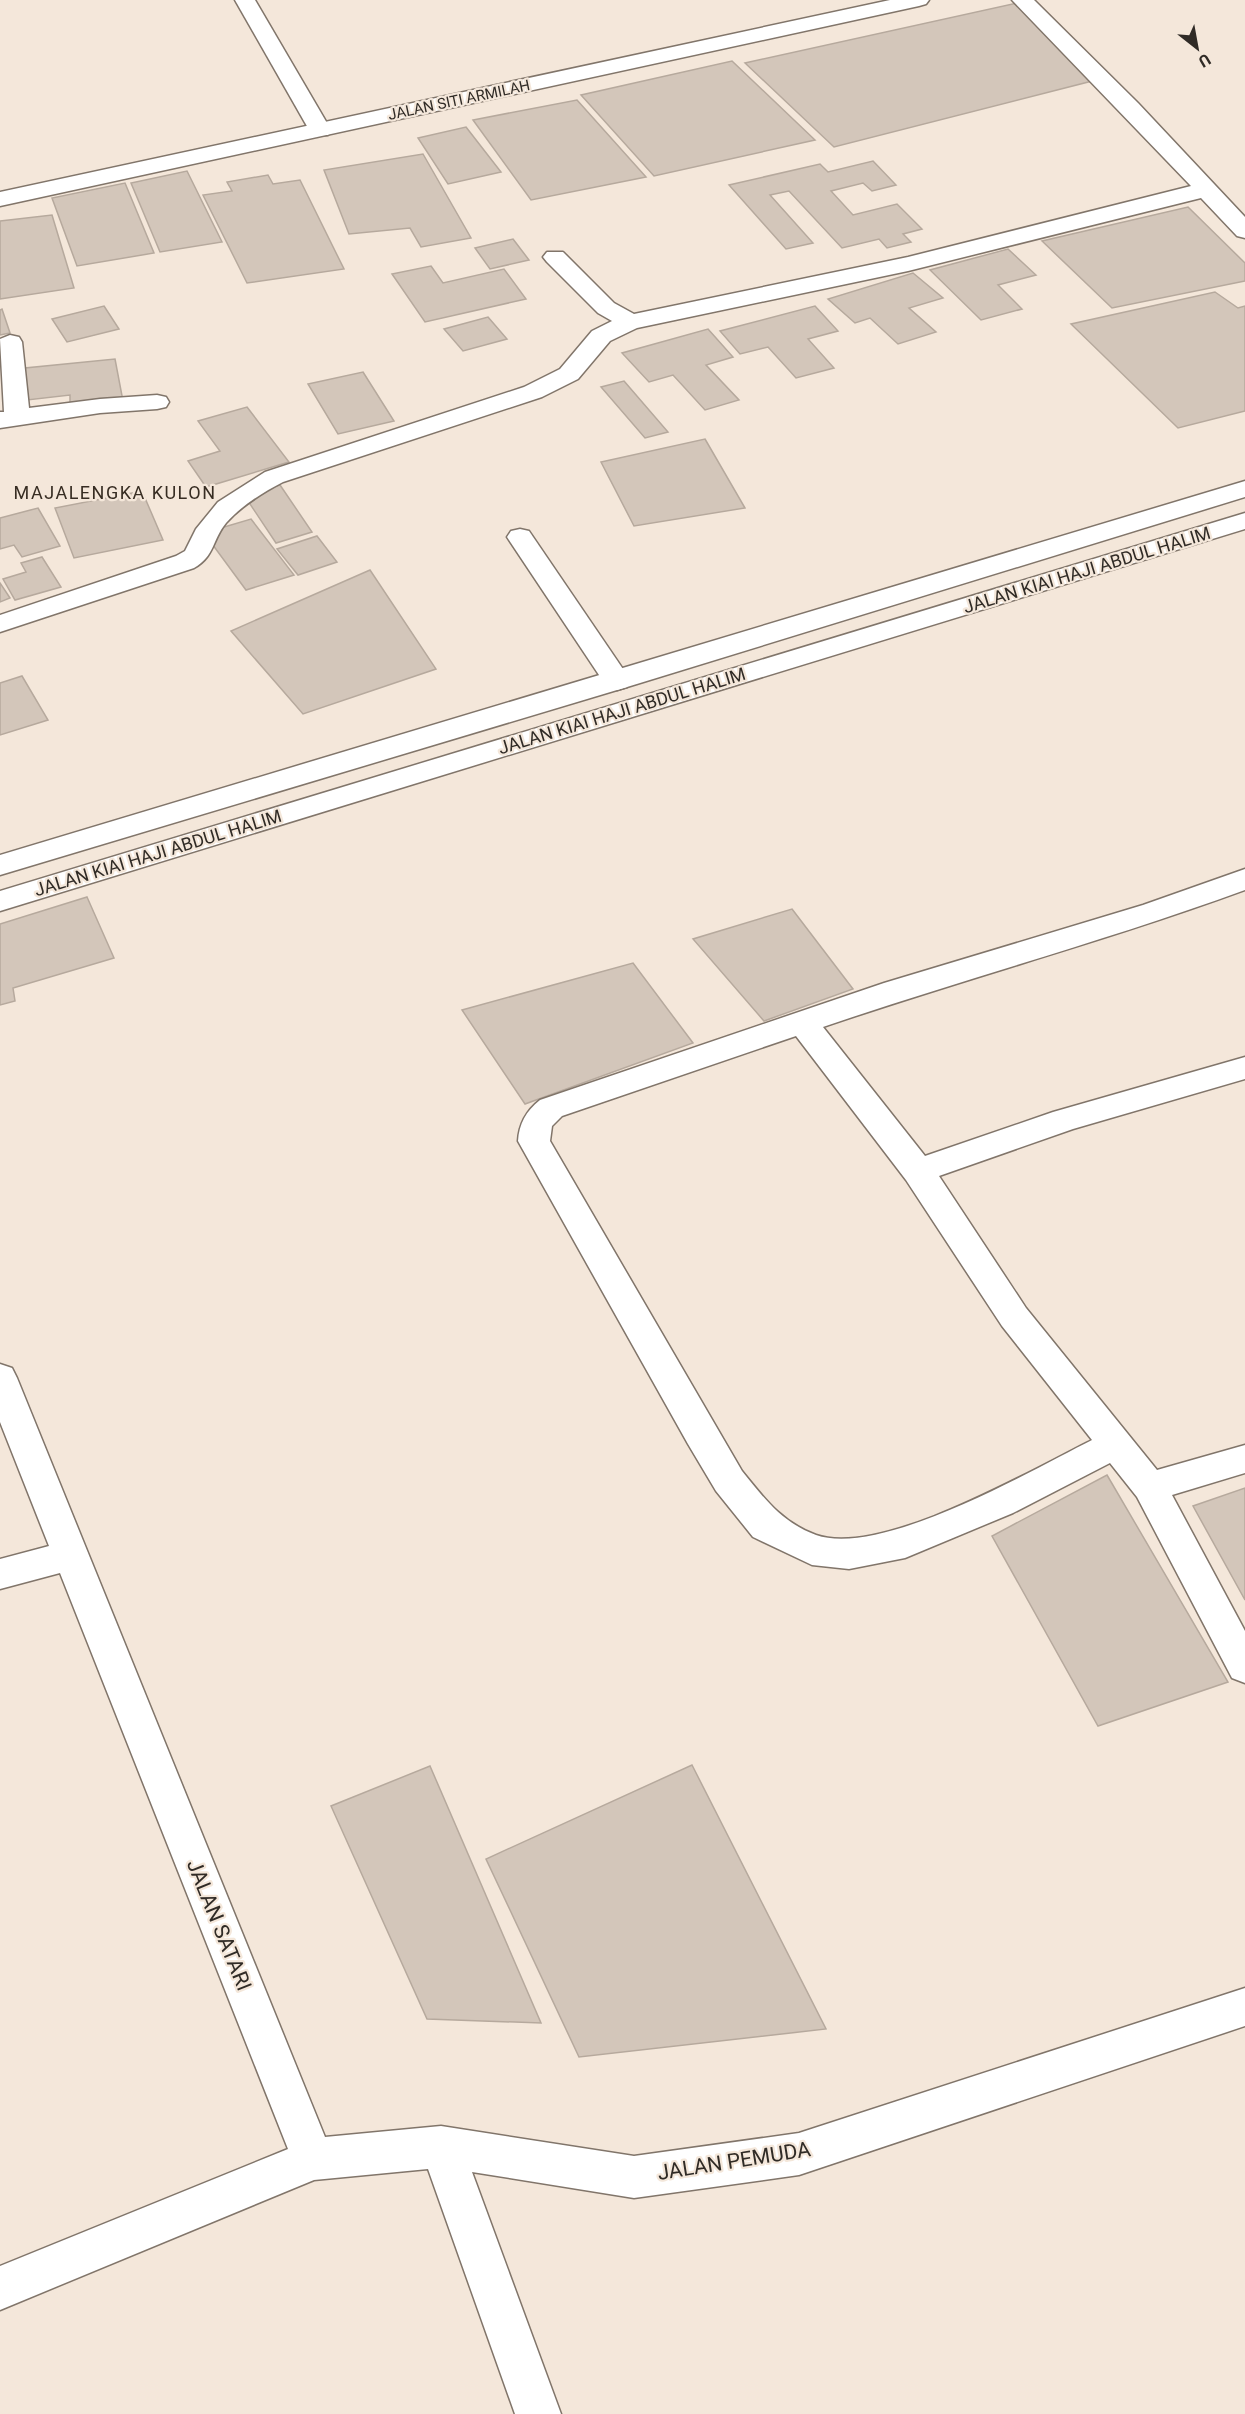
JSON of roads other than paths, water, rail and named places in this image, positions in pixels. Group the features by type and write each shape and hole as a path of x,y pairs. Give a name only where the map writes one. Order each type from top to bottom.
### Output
{"street":[{"path":"245,0 320,130"},
{"name":"JALAN SITI ARMILAH","path":"0,199 919,0"},
{"path":"1022,0 1103,80 1245,231"},
{"path":"0,624 185,562 197,555 201,538 216,519 249,489 274,477 533,392 569,374 601,336 630,322 908,264 1204,190"},
{"path":"555,257 606,308 630,322"},
{"path":"10,342 9,418 157,402"},
{"name":"JALAN KIAI HAJI ABDUL HALIM","path":"0,865 617,681 1245,489"},
{"name":"JALAN KIAI HAJI ABDUL HALIM","path":"0,901 1245,521"},
{"path":"520,537 617,681"},
{"path":"1116,1444 1000,1503 892,1547 849,1554 812,1550 766,1526 729,1481 620,1295 534,1141 534,1127 539,1117 551,1108 895,991 1154,912 1245,879"},
{"path":"802,1022 918,1171 1014,1317 1150,1487 1245,1667"},
{"path":"918,1171 1064,1120 1245,1068"},
{"name":"JALAN SATARI","path":"0,1377 313,2159"},
{"path":"1150,1487 1245,1459"},
{"path":"0,1574 71,1556"},
{"name":"JALAN PEMUDA","path":"313,2159 441,2147 634,2177 799,2154 1245,2007"},
{"path":"441,2147 538,2414"},
{"path":"0,2288 313,2159"}],"district":[{"name":"MAJALENGKA KULON","path":"115,493"}]}
